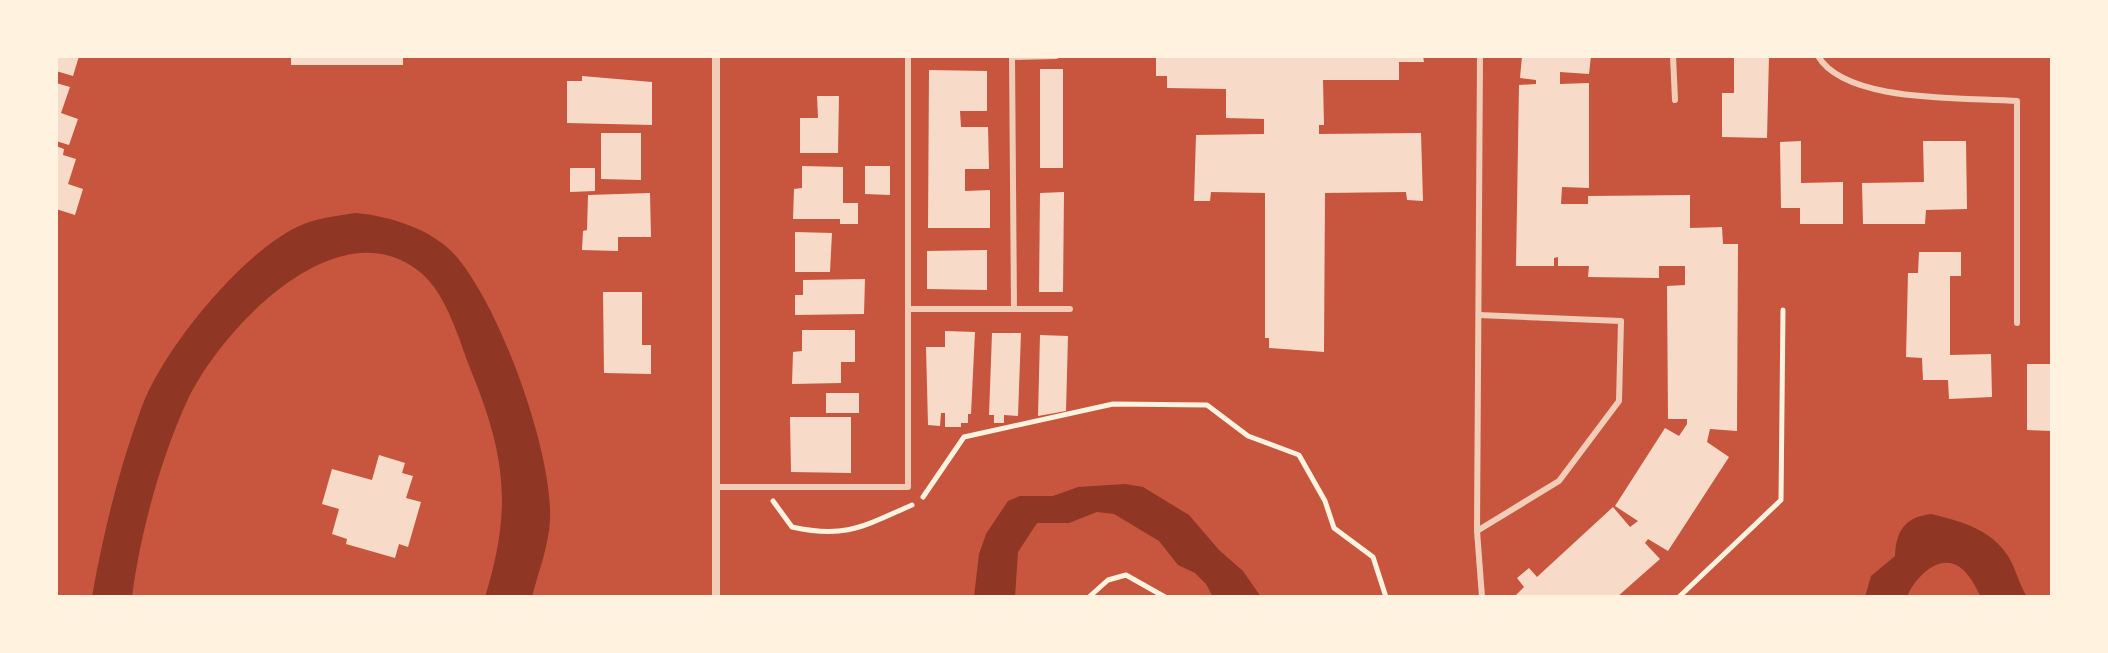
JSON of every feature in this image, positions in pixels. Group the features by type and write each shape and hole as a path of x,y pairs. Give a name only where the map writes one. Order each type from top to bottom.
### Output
{"street":[{"path":"716,56 716,597"}],"lane":[{"path":"716,487 908,487 908,56"},
{"path":"1014,309 1012,56 1056,56"},
{"path":"1480,56 1477,531 1482,597"},
{"path":"1673,56 1675,100"},
{"path":"1818,56 1840,77 1880,91 2017,101 2017,323"},
{"path":"908,309 1070,309"},
{"path":"1477,531 1559,481 1619,401 1621,321 1479,315"}],"path":[{"path":"1679,597 1781,500 1783,310"},
{"path":"763,487 792,527 825,534 858,528 921,501 964,437 1113,404 1207,405 1248,436 1299,455 1325,501 1334,528 1373,557 1386,597"},
{"path":"1089,597 1108,580 1126,575 1165,597"}],"shaded area":[{"path":"356,213 409,225 445,246 472,278 506,343 533,420 549,491 549,530 532,597 485,597 494,566 502,510 498,458 483,403 445,306 420,272 388,255 353,254 319,265 285,284 226,341 188,399 169,446 146,522 132,597 92,597 112,502 126,455 151,385 166,359 206,306 275,240 311,221"},
{"path":"1125,484 1143,487 1189,515 1219,550 1243,571 1261,597 1213,597 1206,584 1195,573 1178,565 1159,541 1114,514 1097,512 1069,523 1037,523 1018,552 1015,597 974,597 979,554 986,534 1008,501 1020,496 1053,496 1078,487"},
{"path":"1931,514 1964,523 1993,539 2008,556 2027,597 1981,597 1959,566 1941,563 1924,572 1907,597 1865,597 1871,576 1895,556 1897,539 1904,527 1915,518"}],"building":[{"path":"56,56 79,56 73,76 56,71"},
{"path":"291,56 403,56 403,65 291,65"},
{"path":"1156,56 1423,56 1424,62 1399,62 1399,80 1323,80 1324,125 1319,125 1319,134 1421,133 1423,201 1407,200 1406,192 1325,193 1324,352 1269,348 1269,338 1265,338 1265,193 1211,192 1210,201 1194,201 1196,135 1264,134 1264,119 1226,118 1226,89 1167,88 1167,76 1156,76"},
{"path":"1522,56 1591,56 1589,74 1560,72 1560,84 1589,83 1589,188 1562,187 1561,204 1588,204 1588,196 1690,195 1690,228 1722,227 1723,244 1738,244 1737,431 1710,429 1707,442 1729,457 1668,551 1648,539 1645,543 1660,559 1617,597 1514,597 1524,587 1517,578 1529,568 1537,577 1613,507 1630,527 1638,521 1615,506 1665,428 1679,436 1687,424 1687,419 1668,419 1667,286 1685,285 1685,266 1659,266 1659,278 1588,277 1589,266 1558,266 1558,257 1554,258 1554,266 1516,266 1519,85 1536,84 1536,80 1520,78"},
{"path":"1734,56 1769,56 1767,138 1722,137 1722,93 1734,93"},
{"path":"1040,69 1063,69 1063,168 1040,168"},
{"path":"929,70 987,71 987,111 960,111 961,127 988,127 989,169 965,169 965,191 990,190 990,228 928,228"},
{"path":"582,76 652,82 652,125 567,123 567,81 582,81"},
{"path":"56,83 70,87 61,113 78,119 69,145 56,141"},
{"path":"817,96 839,96 838,153 800,153 800,118 818,118"},
{"path":"601,133 641,133 641,180 601,179"},
{"path":"1801,141 1801,183 1843,182 1843,224 1800,224 1800,208 1781,208 1780,142"},
{"path":"1923,141 1966,141 1967,209 1926,210 1925,224 1863,224 1862,183 1924,182"},
{"path":"56,146 64,149 63,155 76,159 68,184 83,189 75,215 56,209"},
{"path":"802,166 843,167 843,203 858,203 858,224 840,224 840,219 793,219 794,189 802,188"},
{"path":"865,166 890,166 890,195 865,194"},
{"path":"570,168 595,168 595,191 570,192"},
{"path":"1064,192 1063,292 1039,292 1040,193"},
{"path":"650,193 651,237 618,237 618,251 582,250 583,231 587,230 588,195"},
{"path":"795,232 832,233 830,272 795,272"},
{"path":"987,250 987,290 927,289 927,251"},
{"path":"1919,252 1961,252 1961,276 1950,276 1950,355 1991,354 1992,397 1949,399 1948,380 1923,380 1922,358 1906,357 1908,273 1918,273"},
{"path":"865,279 864,314 795,315 795,295 803,295 803,280"},
{"path":"603,292 642,292 642,345 651,345 651,374 604,373"},
{"path":"802,330 855,330 855,362 841,362 841,383 792,384 793,352 802,351"},
{"path":"945,331 975,332 971,414 968,414 968,423 961,423 961,427 945,427 945,413 941,413 940,426 928,425 926,347 945,347"},
{"path":"992,333 1021,333 1018,416 1004,415 1004,423 994,423 994,415 989,415"},
{"path":"1040,335 1068,336 1066,411 1038,416"},
{"path":"2027,364 2052,364 2052,431 2027,430"},
{"path":"826,393 859,393 859,413 826,413"},
{"path":"790,417 851,417 851,473 791,472"},
{"path":"379,455 405,463 402,473 413,476 406,498 421,502 408,547 399,544 395,558 346,544 347,539 332,534 339,509 322,504 332,469 372,480"}]}
